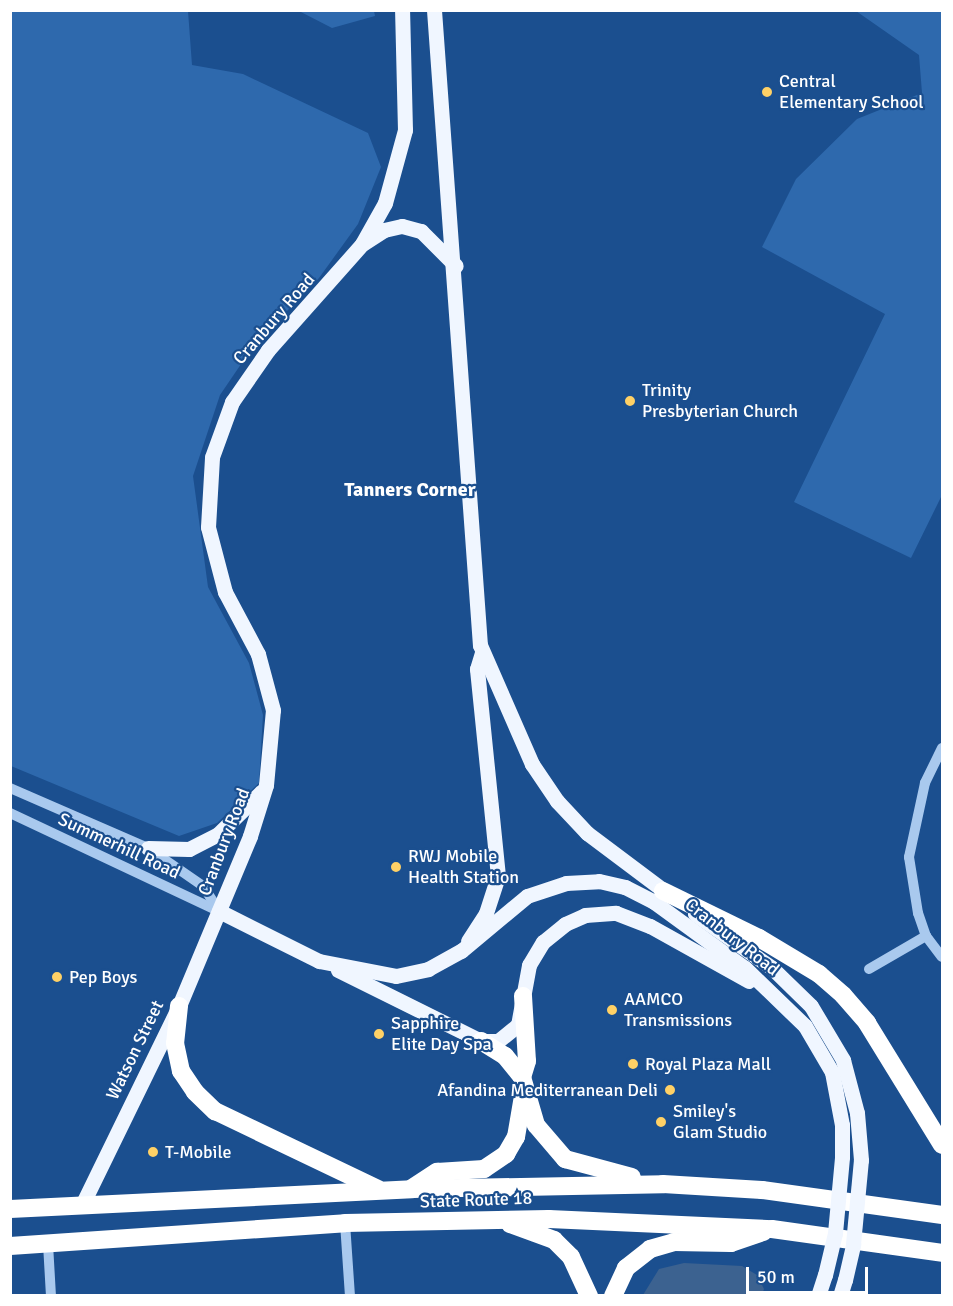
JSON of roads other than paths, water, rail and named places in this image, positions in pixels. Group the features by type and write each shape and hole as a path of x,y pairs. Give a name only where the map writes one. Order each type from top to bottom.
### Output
{"highway":[{"path":"663,891 759,938 819,974 843,995 867,1023 942,1145"},
{"path":"412,1188 437,1173 484,1169 506,1154 516,1137 527,1061 523,996"},
{"path":"179,1006 175,1043 182,1071 195,1092 215,1111 380,1190"},
{"path":"481,1041 505,1056 523,1084 536,1125 565,1159 585,1167 663,1184"},
{"name":"State Route 18","path":"10,1209 412,1188 663,1184 762,1190 942,1215"},
{"path":"500,1219 554,1240 571,1257 589,1296"},
{"name":"State Route 18","path":"10,1246 345,1223 500,1219 658,1221 772,1229 942,1253"},
{"path":"613,1296 626,1268 650,1249 674,1242 730,1243 772,1229"}],"main road":[{"name":"Cranbury Road","path":"402,10 405,129 398,168 385,203 362,244 268,350 232,402 212,457 208,527 225,592 258,654 273,710 267,785 219,911 319,961 396,976 428,969 461,951 527,896 566,883 598,881 625,888 654,902 744,968 782,1002 806,1026 832,1072 842,1125 842,1157 836,1233 818,1296"},
{"name":"Cranbury Road","path":"435,10 456,266 482,653 495,672 512,723 532,764 558,801 587,833 663,891 772,968 812,1006 843,1060 857,1113 861,1160 853,1244 840,1296"},
{"path":"362,244 384,230 402,226 421,231 456,266"},
{"path":"461,951 486,913 498,876 477,669 482,653"},
{"path":"148,848 189,849 217,836 245,812 267,785"},
{"name":"Watson Street","path":"82,1205 179,1006 219,911"},
{"path":"319,961 481,1041 498,1041 510,1034 518,1025 529,965 543,942 565,924 585,915 616,913 650,926 782,1002"}],"street":[{"path":"942,748 925,783 909,857 918,913 926,936 942,957"},
{"name":"Summerhill Road","path":"10,788 148,848 202,886 219,911"},
{"name":"Summerhill Road","path":"10,813 219,911"},
{"path":"869,969 926,936"},
{"path":"345,1223 350,1296"},
{"path":"48,1244 51,1296"}],"place":[{"name":"Central Elementary School","path":"767,92"},
{"name":"Trinity Presbyterian Church","path":"630,401"},
{"name":"RWJ Mobile Health Station","path":"396,867"},
{"name":"Pep Boys","path":"57,977"},
{"name":"AAMCO Transmissions","path":"612,1010"},
{"name":"Sapphire Elite Day Spa","path":"379,1034"},
{"name":"Royal Plaza Mall","path":"633,1064"},
{"name":"Afandina Mediterranean Deli","path":"670,1090"},
{"name":"Smiley's Glam Studio","path":"661,1122"},
{"name":"T-Mobile","path":"153,1152"}],"district":[{"name":"Tanners Corner","path":"410,489"}]}
